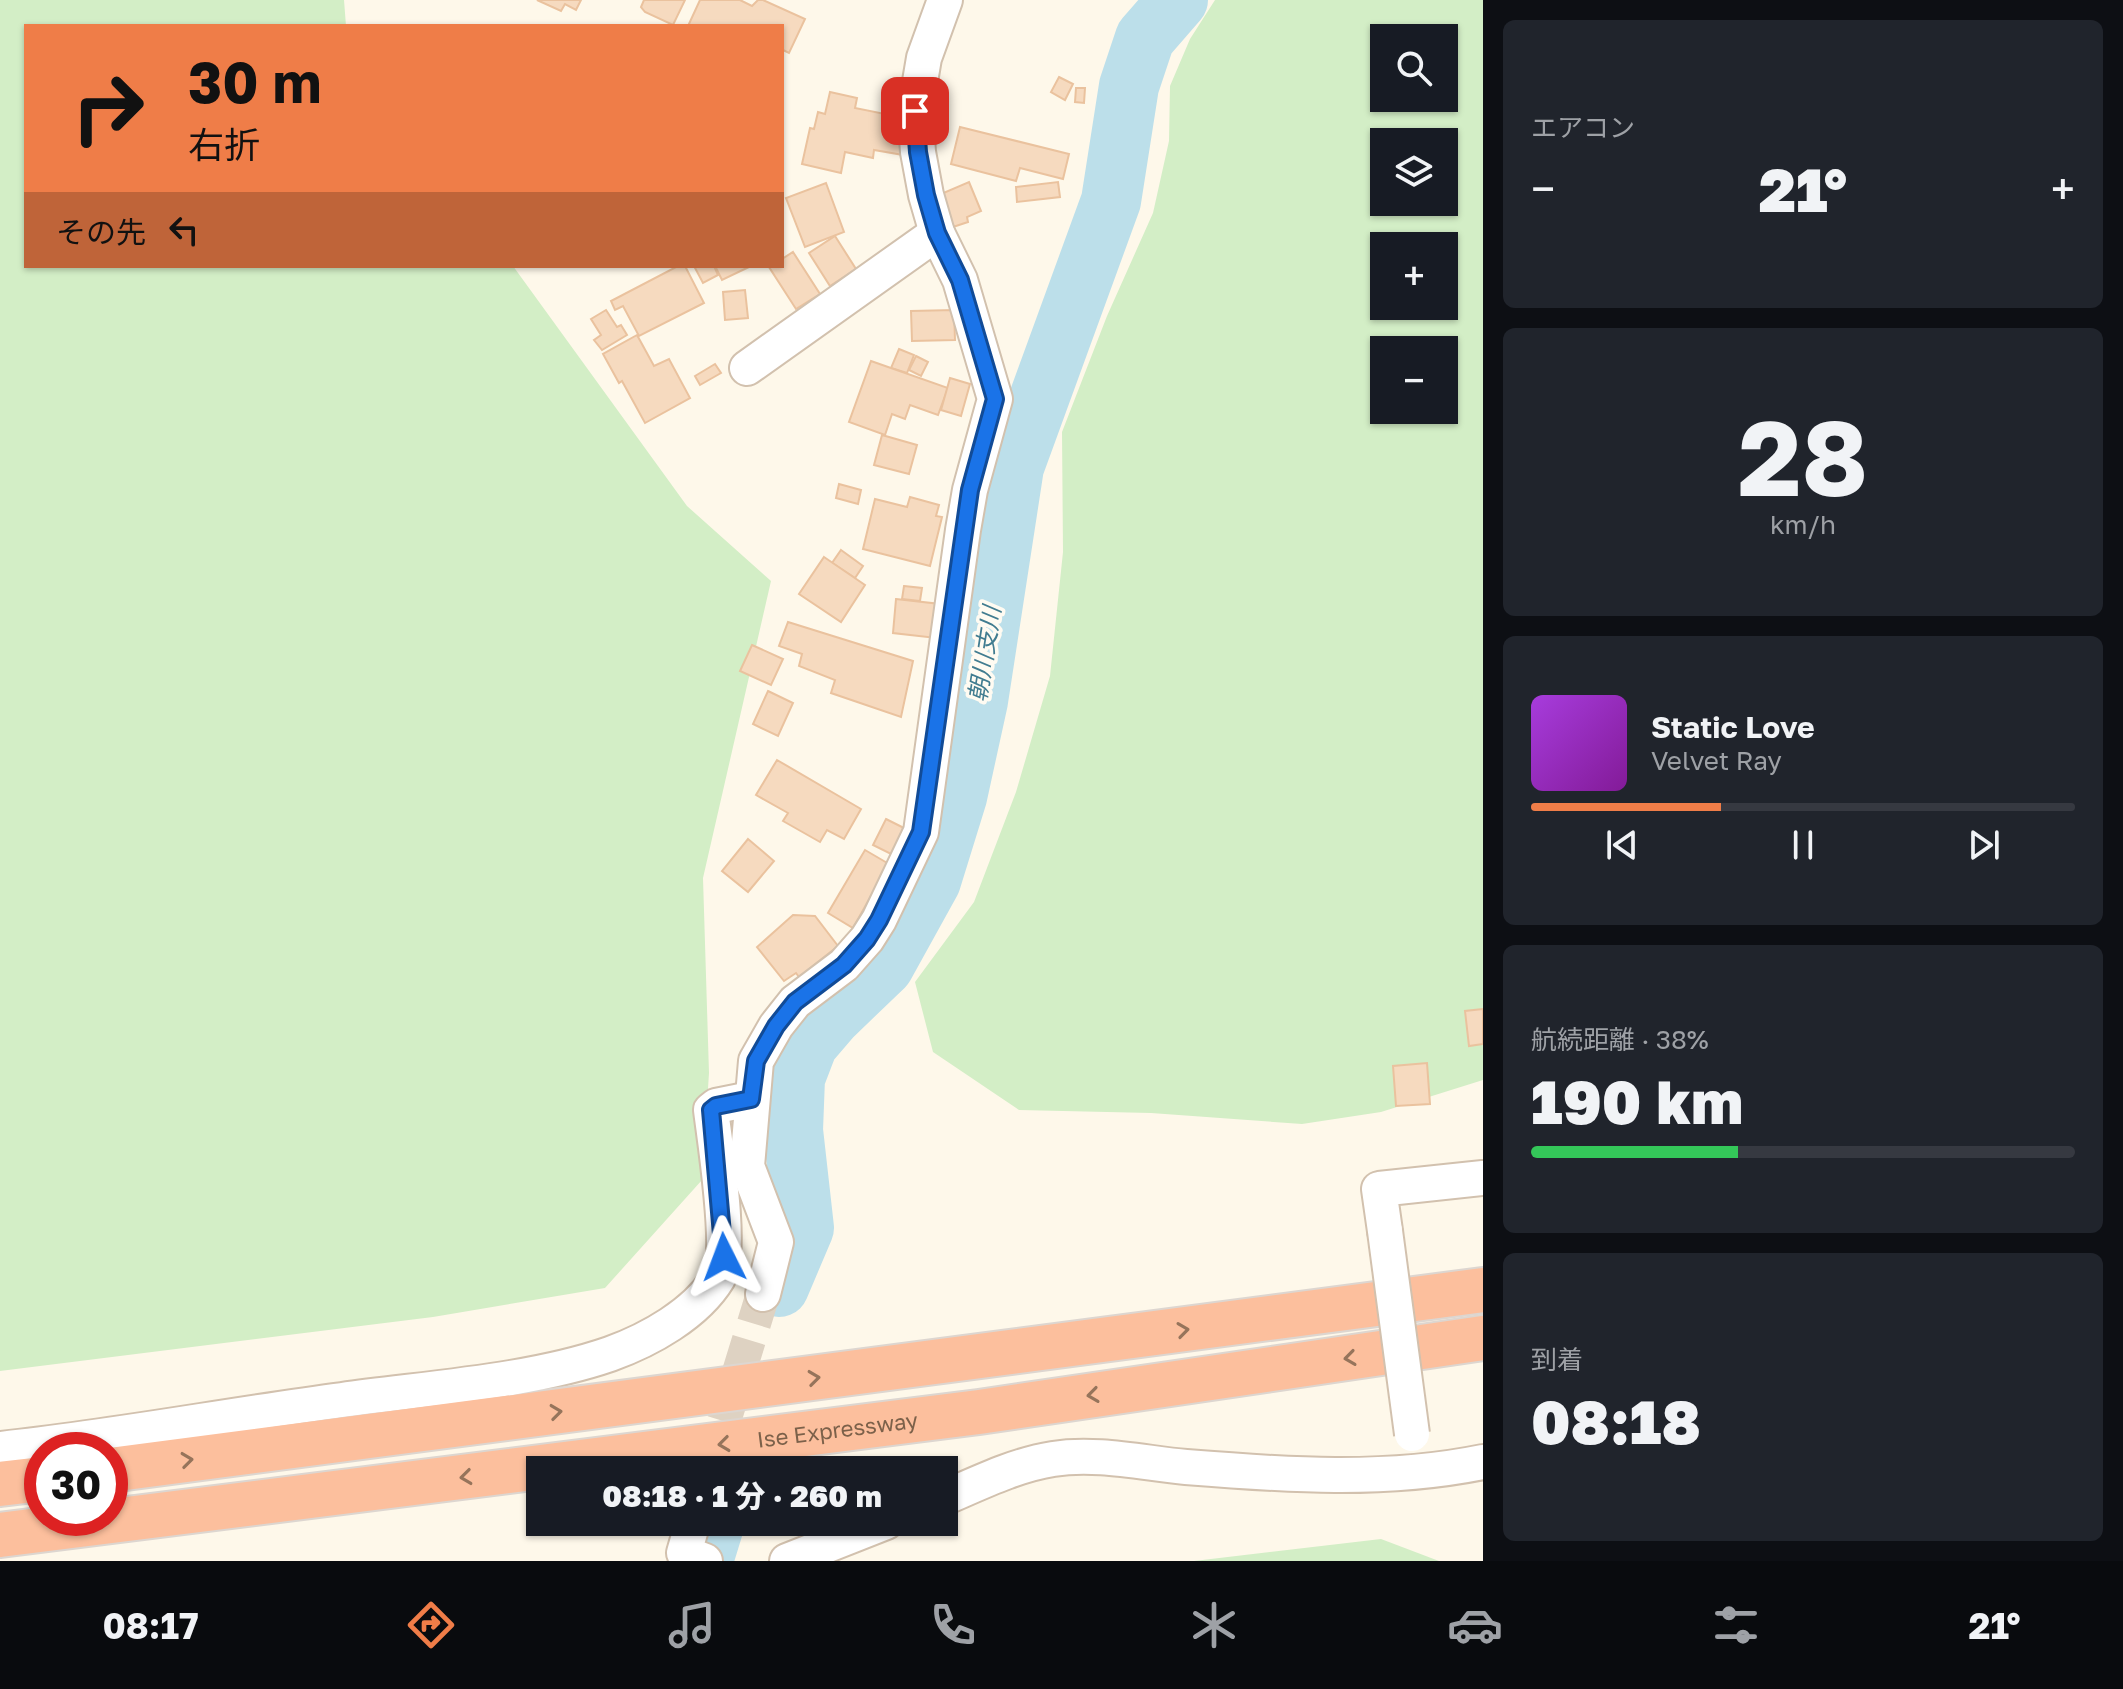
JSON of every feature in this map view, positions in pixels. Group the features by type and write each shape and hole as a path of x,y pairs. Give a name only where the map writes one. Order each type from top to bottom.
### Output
{"highway":[{"path":"128,1468 1483,1290"},
{"name":"Ise Expressway","path":"0,1535 979,1412 1483,1338"},
{"path":"0,1484 24,1481"}],"street":[{"path":"763,1294 776,1242 747,1166 756,1061 776,1026 795,1002 844,965 867,939 921,832 970,490 995,399 960,280 937,233 918,152 915,111 924,58 945,0"},
{"path":"747,368 937,233"},
{"path":"0,1449 554,1370 612,1353 647,1338 680,1317 720,1276 724,1257 723,1232 711,1110 716,1106 751,1099"},
{"path":"1417,1473 1379,1189 1483,1178"},
{"path":"958,1492 1023,1466 1081,1457 1242,1471 1370,1476 1417,1473 1483,1462"},
{"path":"787,1561 850,1536"}],"green space":[{"path":"0,0 344,0 346,24 24,24 24,268 514,268 687,506 771,581 703,878 709,1073 702,1180 605,1288 433,1317 0,1371"},
{"path":"1215,0 1483,0 1483,1080 1381,1112 1302,1124 1151,1113 1019,1110 933,1052 915,982 974,902 1016,792 1050,676 1063,552 1062,432 1107,316 1153,213 1169,141 1170,86 1190,39"},
{"path":"1381,1539 1439,1561 1194,1561"}],"building":[{"path":"537,0 581,0 576,10 565,4 561,11"},
{"path":"644,0 685,0 673,24 645,12 641,7"},
{"path":"700,0 740,0 752,6 763,0 805,19 789,53 784,50 784,24 689,24"},
{"path":"1059,77 1073,84 1065,100 1051,92"},
{"path":"1076,88 1085,88 1084,103 1075,102"},
{"path":"830,92 857,98 855,108 900,117 903,155 874,150 873,158 845,152 841,173 802,164 810,128 814,129 818,112 825,114"},
{"path":"960,127 1069,154 1063,179 1020,168 1016,181 951,164"},
{"path":"969,182 981,211 967,217 968,222 953,227 941,194"},
{"path":"1058,182 1060,197 1017,202 1016,187"},
{"path":"826,183 844,232 805,247 786,198"},
{"path":"835,236 856,269 830,286 809,253"},
{"path":"793,252 820,294 796,309 770,268 784,268 784,258"},
{"path":"674,268 686,268 704,303 639,336 623,306 615,310 611,301"},
{"path":"695,268 715,268 718,275 703,283"},
{"path":"716,268 747,268 722,280"},
{"path":"745,290 748,318 725,320 723,292"},
{"path":"606,310 617,327 621,325 627,335 602,350 594,340 601,335 591,319"},
{"path":"954,310 955,340 912,341 911,311"},
{"path":"637,335 654,366 669,359 690,398 645,423 603,354"},
{"path":"899,349 914,355 907,373 891,368"},
{"path":"916,356 928,362 921,376 909,370"},
{"path":"871,361 948,388 938,415 910,405 905,419 892,414 885,435 849,422"},
{"path":"715,364 721,373 700,385 695,376"},
{"path":"950,378 970,384 961,416 941,410"},
{"path":"882,435 917,445 909,474 874,465"},
{"path":"839,484 861,490 858,504 836,498"},
{"path":"910,497 939,505 936,516 942,517 930,566 863,549 875,499 907,507"},
{"path":"841,550 863,566 855,578 832,563"},
{"path":"824,557 865,585 841,622 799,594"},
{"path":"904,586 922,588 920,601 902,599"},
{"path":"896,599 940,604 936,638 893,633"},
{"path":"788,622 913,661 901,717 831,693 835,680 799,666 802,654 779,646"},
{"path":"752,645 783,659 771,685 740,671"},
{"path":"768,691 793,703 778,736 753,724"},
{"path":"777,760 861,809 844,839 827,830 820,842 783,821 788,813 756,795"},
{"path":"886,819 906,829 893,855 873,845"},
{"path":"748,839 774,861 748,892 722,871"},
{"path":"865,850 889,864 853,928 828,913"},
{"path":"793,915 815,916 838,946 799,977 796,973 784,981 757,947"},
{"path":"1483,1009 1483,1044 1469,1046 1465,1011"},
{"path":"1427,1063 1430,1104 1396,1106 1393,1066"}],"waterway":[{"name":"朝川支川","path":"779,1287 804,1228 793,1130 795,1078 808,1044 884,966 931,881 957,797 978,701 1014,467 1111,201 1129,86 1145,38 1178,0"},
{"name":"朝川支川","path":"703,1561 711,1536"}],"tunnel":[{"path":"713,1456 763,1294"}],"route":[{"path":"724,1257 711,1110 716,1106 751,1099 756,1061 776,1026 795,1002 844,965 867,939 921,832 970,490 995,399 960,280 937,233 926,195 915,111"}]}
